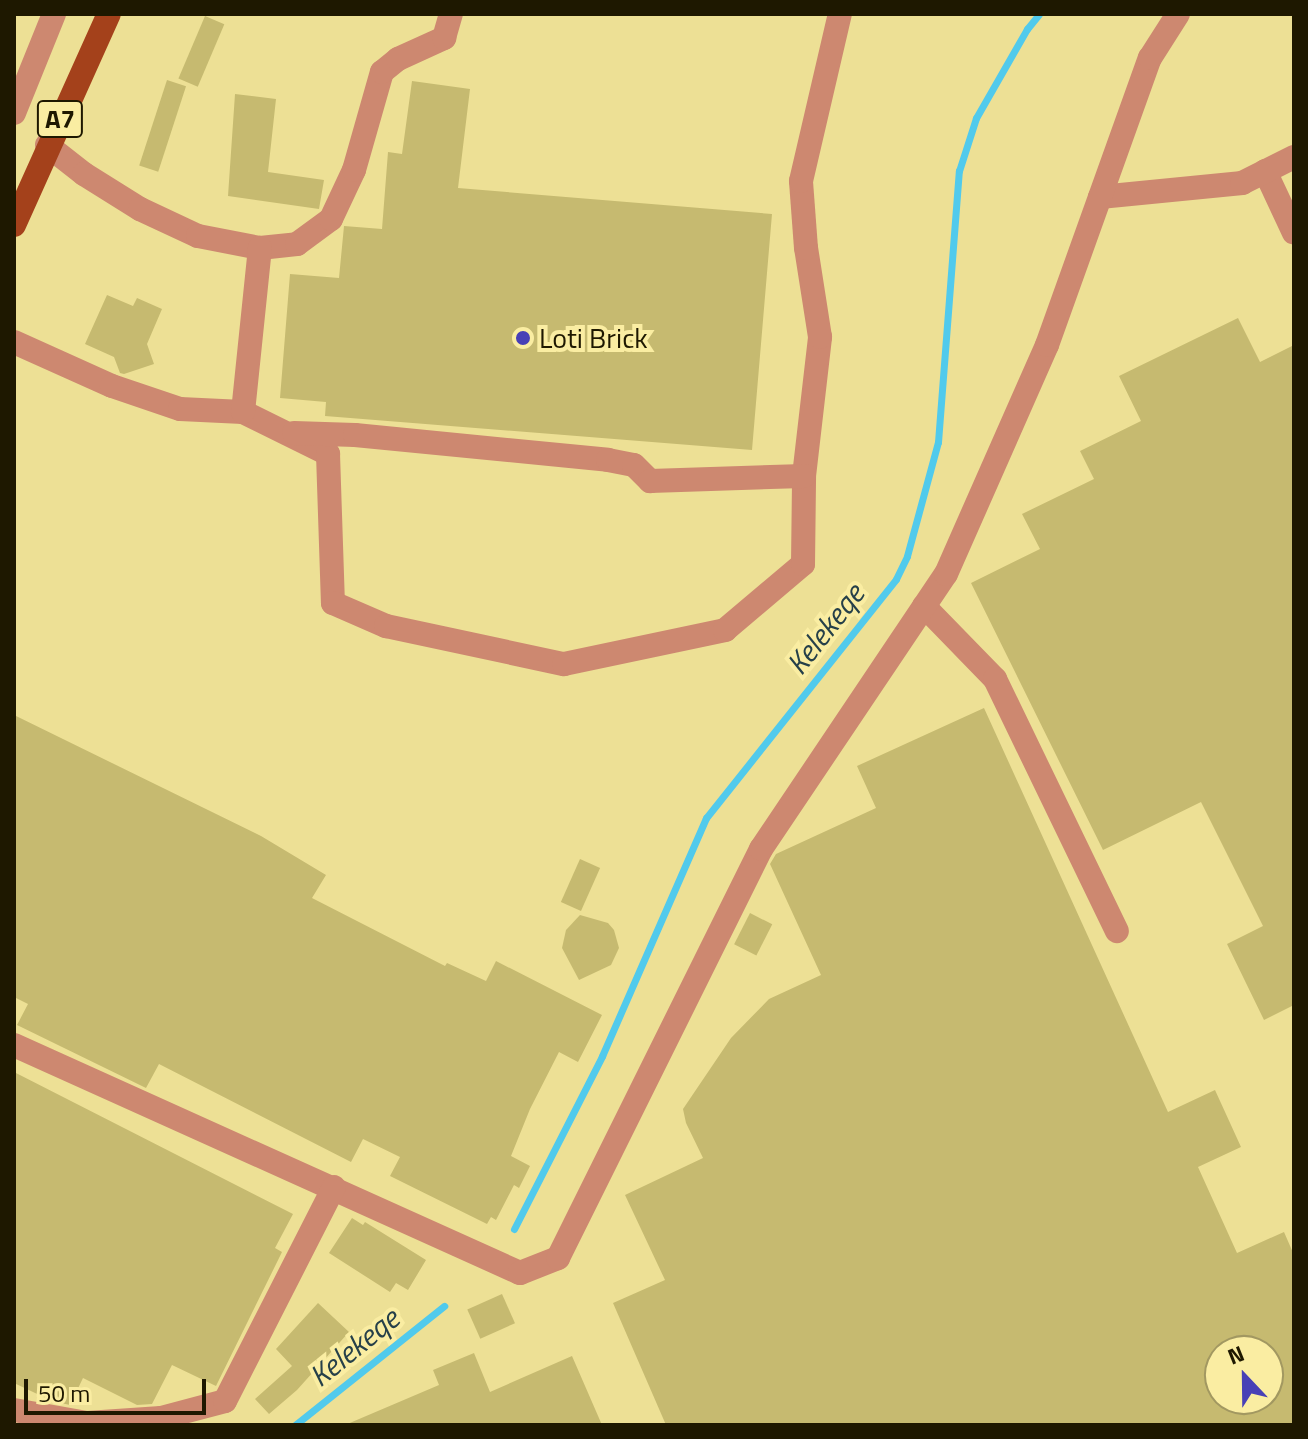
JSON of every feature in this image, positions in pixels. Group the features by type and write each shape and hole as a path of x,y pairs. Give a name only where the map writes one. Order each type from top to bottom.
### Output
{"main road":[{"name":"A7","path":"14,225 47,145 109,14"}],"street":[{"path":"14,113 54,14"},
{"path":"47,145 84,174 140,209 198,236 260,248 297,244 331,219 354,170 382,72 398,59 444,38 451,14"},
{"path":"14,342 112,386 180,409 243,412 328,454 333,603 386,626 564,664 725,630 803,564 804,476 820,337 806,248 801,181 840,14"},
{"path":"14,1045 520,1273 558,1258 761,849 946,574 1047,345 1150,58 1178,14"},
{"path":"1100,197 1242,183 1294,157"},
{"path":"1265,171 1294,233"},
{"path":"243,412 260,248"},
{"path":"284,433 355,435 608,460 634,465 650,481 804,476"},
{"path":"924,606 995,679 1117,931"},
{"path":"14,1410 87,1423 161,1418 225,1401 334,1187"}],"building":[{"path":"205,16 224,24 198,87 178,79"},
{"path":"167,80 186,86 158,172 139,166"},
{"name":"Loti Brick","path":"412,81 470,89 458,188 772,214 752,450 325,416 326,402 280,398 290,274 339,278 344,226 382,229 388,152 402,154"},
{"path":"235,94 276,99 268,172 324,180 319,209 228,196"},
{"path":"107,295 133,306 137,298 162,309 147,344 154,364 120,373 114,357 85,344"},
{"path":"1238,318 1260,362 1294,345 1294,1005 1264,1020 1227,944 1263,926 1201,802 1103,850 971,583 1040,549 1022,514 1094,479 1080,451 1141,421 1119,376"},
{"path":"984,708 1168,1112 1215,1090 1241,1147 1198,1167 1237,1253 1284,1232 1294,1255 1294,1425 666,1425 613,1303 665,1280 625,1195 703,1158 686,1123 683,1109 731,1038 769,999 821,975 770,864 776,854 876,808 857,766"},
{"path":"14,715 261,836 326,875 312,898 445,966 447,963 486,981 496,961 602,1015 578,1062 559,1052 530,1109 511,1156 530,1166 519,1188 514,1185 496,1220 491,1217 487,1224 390,1176 400,1157 363,1139 351,1162 159,1064 146,1088 17,1025 28,1004 14,997"},
{"path":"580,859 600,868 581,911 561,902"},
{"path":"750,913 772,924 756,956 734,944"},
{"path":"580,915 608,923 614,930 619,948 611,965 579,980 562,948 566,930"},
{"path":"14,1072 293,1214 275,1248 282,1252 216,1386 172,1365 152,1404 137,1405 83,1378 70,1405 52,1401 14,1383"},
{"path":"352,1218 363,1225 365,1222 426,1260 408,1290 396,1283 390,1292 329,1253"},
{"path":"502,1294 515,1323 480,1339 467,1309"},
{"path":"318,1303 349,1332 297,1390 269,1414 255,1399 292,1366 276,1349"},
{"path":"474,1353 490,1392 572,1356 602,1425 345,1425 439,1385 433,1370"}],"waterway":[{"name":"Kelekeqe","path":"514,1229 602,1056 706,818 896,579 907,556 938,442 959,171 976,118 1027,29 1039,14"},
{"name":"Kelekeqe","path":"295,1425 444,1306"}],"place":[{"name":"Loti Brick","path":"523,338"}]}
